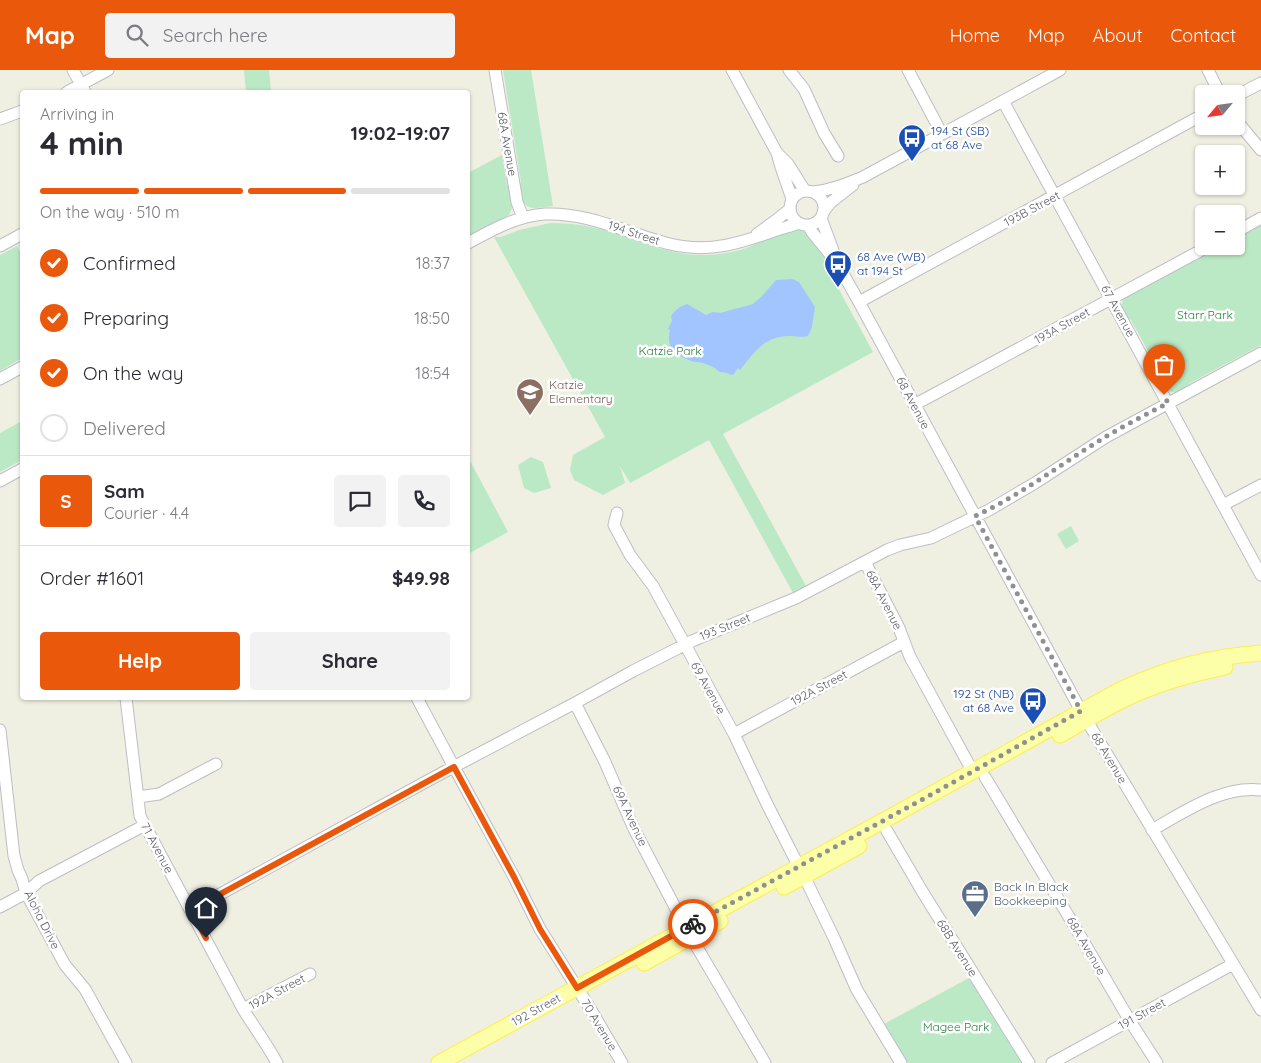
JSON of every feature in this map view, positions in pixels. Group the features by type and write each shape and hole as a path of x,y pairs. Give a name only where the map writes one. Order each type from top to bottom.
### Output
{"main road":[{"path":"1084,716 1120,690 1156,674 1201,661 1261,653"},
{"path":"1084,716 1183,676 1226,667 1261,663"},
{"name":"192 Street","path":"439,1063 580,992 1084,716"},
{"name":"192 Street","path":"689,933 708,928 801,872"},
{"name":"192 Street","path":"460,1063 580,992"}],"street":[{"path":"73,70 83,89 108,70"},
{"name":"68A Avenue","path":"495,70 517,202 523,218"},
{"path":"732,70 777,152 809,192 821,199 823,205 822,215"},
{"path":"790,70 804,89 824,133 838,156"},
{"path":"908,70 942,134"},
{"path":"1208,70 1216,85"},
{"path":"777,152 791,204 792,217 803,224 814,223 830,203 863,178 1056,71"},
{"path":"1245,91 1261,83"},
{"name":"67 Avenue","path":"1003,101 1261,575"},
{"path":"0,119 20,112"},
{"name":"193B Street","path":"859,302 1195,119"},
{"path":"1245,131 1261,150"},
{"path":"791,204 797,194 829,190 863,178"},
{"name":"194 Street","path":"745,241 775,221 791,204"},
{"name":"194 Street","path":"470,243 500,226 523,218 545,214 579,217 669,244 696,248 720,247 803,224"},
{"name":"68 Avenue","path":"822,215 837,263"},
{"path":"1245,227 1261,218"},
{"name":"68 Avenue","path":"803,224 837,263 1084,716 1261,1010"},
{"path":"1,244 20,235"},
{"name":"193A Street","path":"914,405 1195,254"},
{"name":"193 Street","path":"191,910 684,645 796,598 887,550 940,534 1007,500 1096,443 1261,353"},
{"path":"0,379 20,368"},
{"path":"0,481 20,470"},
{"path":"1223,505 1261,484"},
{"name":"69 Avenue","path":"616,513 614,524 630,555 653,586 734,734 834,938 857,990 901,1063"},
{"name":"68A Avenue","path":"865,562 899,628 910,657 979,774 1157,1063"},
{"name":"192A Street","path":"734,734 904,642"},
{"name":"71 Avenue","path":"126,700 140,816 252,1024 277,1063"},
{"name":"70 Avenue","path":"418,700 540,929 622,1063"},
{"name":"69A Avenue","path":"575,703 605,762 634,829 689,933 765,1063"},
{"name":"Aloha Drive","path":"0,730 14,856 26,893 65,965 85,989 126,1063"},
{"path":"138,797 159,794 216,764"},
{"path":"1152,830 1205,800 1236,791 1261,790"},
{"name":"68B Avenue","path":"890,823 927,899 1029,1063"},
{"path":"0,907 26,893 39,881 145,825"},
{"name":"191 Street","path":"1052,1063 1233,964"},
{"name":"192A Street","path":"244,1009 310,974"}],"green space":[{"path":"244,70 269,70 271,90 246,90"},
{"path":"503,70 531,70 553,206 533,208 525,204 523,200"},
{"path":"502,155 513,206 509,215 470,235 470,172"},
{"name":"Katzie Park","path":"550,223 572,224 608,231 661,249 688,254 712,255 733,252 782,232 797,229 806,232 817,243 840,292 873,352 723,434 806,586 793,593 709,440 630,483 620,466 625,483 603,495 574,480 570,470 573,455 605,437 494,237 501,237 519,230"},
{"name":"Starr Park","path":"1261,224 1261,345 1190,383 1186,388 1176,393 1169,391 1163,385 1161,375 1131,320 1127,318 1121,307 1123,300 1126,296 1202,255 1245,255 1245,232"},
{"path":"17,246 20,252 20,359 0,371 0,255"},
{"path":"20,422 20,461 0,472 0,433"},
{"path":"531,457 543,462 551,488 534,493 524,488 518,465"},
{"path":"470,461 508,532 470,553"},
{"path":"1071,526 1079,541 1066,549 1057,534"},
{"name":"Magee Park","path":"969,978 981,992 981,997 1014,1051 1020,1055 1024,1063 908,1063 884,1024"}],"water":[{"path":"793,279 799,282 815,307 812,327 808,336 788,336 772,339 760,347 740,370 738,368 731,375 720,372 704,363 683,358 671,348 669,343 670,330 668,329 672,321 671,316 680,307 687,304 706,315 713,312 720,313 753,304 776,280"}],"way so far":[{"path":"693,924 1081,711 975,516 1007,500 1096,443 1168,403 1164,395"}],"place":[{"name":"194 St (SB) at 68 Ave","path":"912,162"},
{"name":"68 Ave (WB) at 194 St","path":"838,288"},
{"name":"Katzie Elementary","path":"530,416"},
{"name":"192 St (NB) at 68 Ave","path":"1033,725"},
{"name":"Back In Black Bookkeeping","path":"975,918"}],"route":[{"path":"206,938 191,910 454,767 540,929 577,988 693,924"}]}
